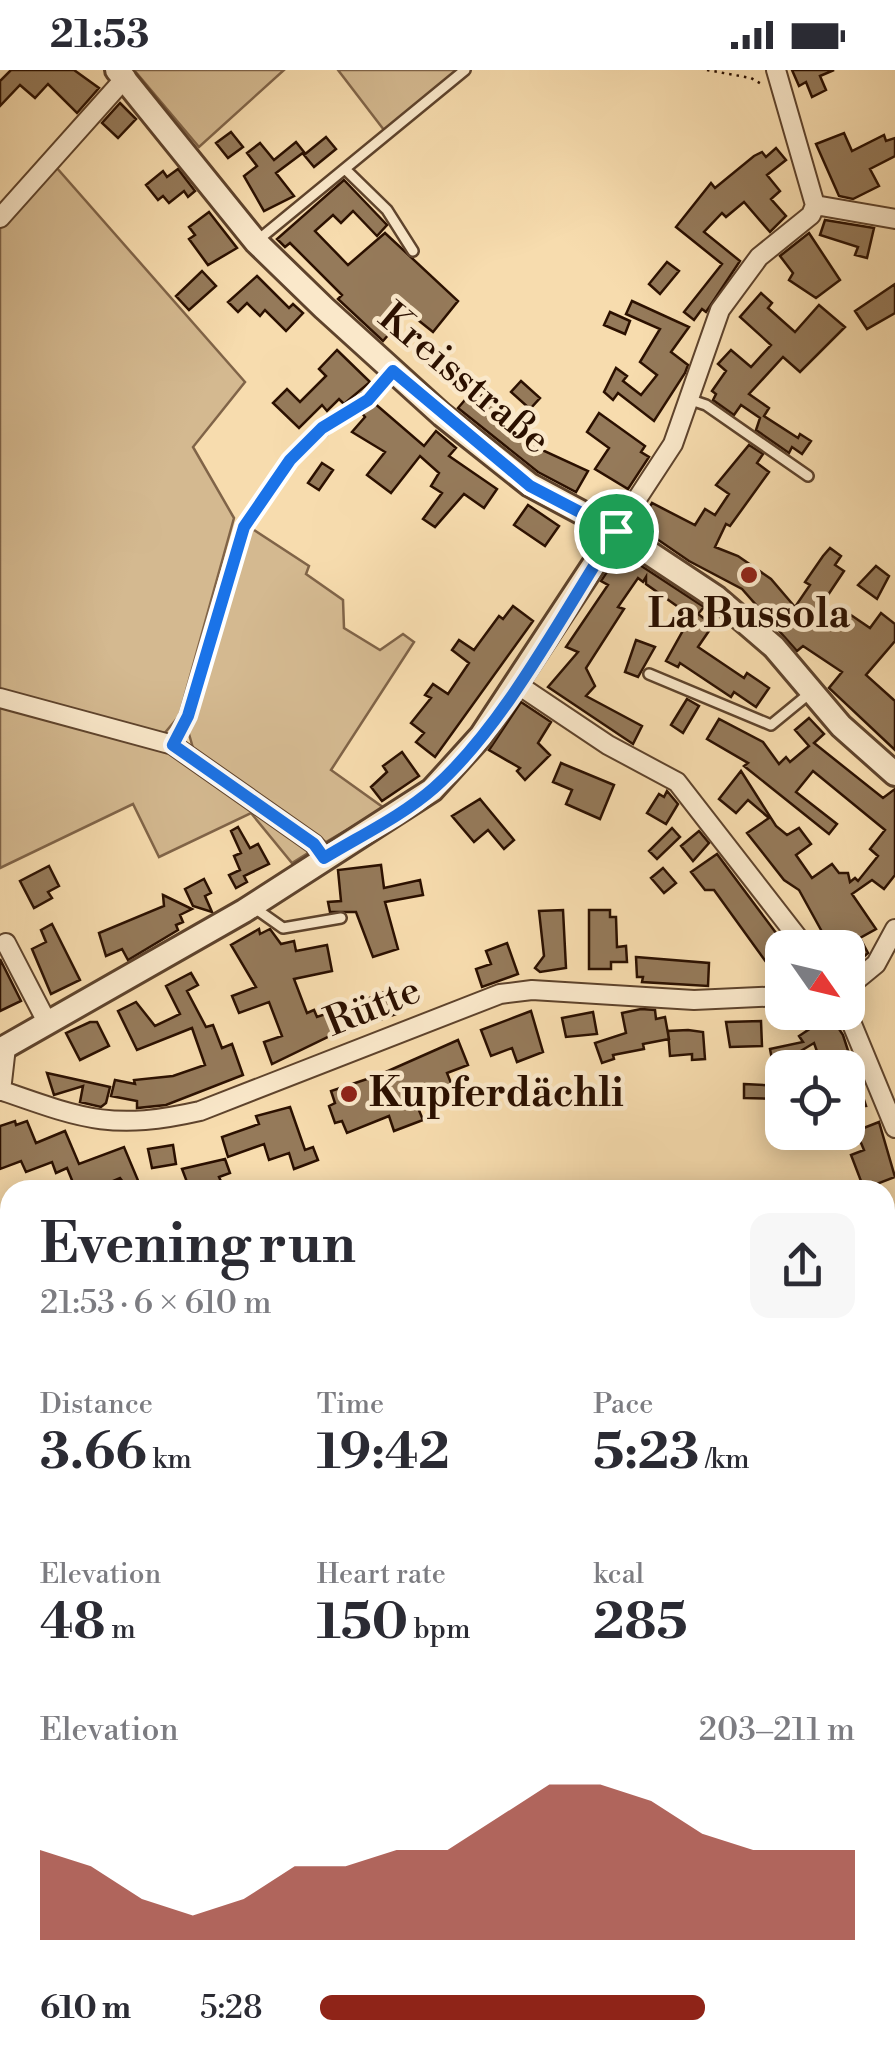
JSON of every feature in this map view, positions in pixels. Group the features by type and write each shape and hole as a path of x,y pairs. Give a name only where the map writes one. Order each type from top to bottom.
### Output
{"street":[{"path":"1,1091 3,1048 252,906 432,790 481,736 673,444 720,310 759,257 812,215 816,205 776,70"},
{"path":"0,218 122,74"},
{"name":"Kreisstraße","path":"122,74 256,242 393,371 530,486 616,531 717,598 774,647 861,746 895,774"},
{"path":"816,205 895,218"},
{"path":"517,684 608,745 676,782 792,930"},
{"path":"0,698 173,745 314,844 324,858"},
{"path":"865,973 876,964 895,929"},
{"path":"6,943 48,1024"},
{"name":"Rütte","path":"1,1091 100,1122 147,1123 200,1111 500,994 532,990 694,1000 765,997"},
{"path":"854,1030 895,1128"}],"lane":[{"path":"256,242 465,70"},
{"path":"345,169 387,210 413,251"},
{"path":"290,460 322,428 368,400 393,371"},
{"path":"691,400 706,405 808,476"},
{"path":"649,674 770,725 811,692"},
{"path":"252,906 283,928 340,918"}],"path":[{"path":"707,70 751,78 778,100 784,100"},
{"path":"173,745 188,716 244,527 290,460"}],"shaded area":[{"path":"134,70 284,70 199,147"},
{"path":"338,70 460,70 384,130"},
{"path":"56,167 245,382 193,447 234,518 179,716 163,735 0,692 0,228"},
{"path":"248,526 309,566 306,574 343,600 344,628 380,650 403,634 414,642 331,770 384,808 326,842 195,755 187,727"},
{"path":"0,702 162,747 309,846 308,853 292,863 251,813 159,857 133,804 0,868"}],"building":[{"path":"11,70 74,70 99,88 77,113 48,84 35,98 20,85 0,106 0,81"},
{"path":"792,70 834,70 820,76 826,90 812,97 806,82 799,86"},
{"path":"120,103 136,119 118,138 102,123"},
{"path":"231,132 243,147 228,158 216,143"},
{"path":"844,133 852,151 884,135 886,141 895,138 895,156 870,169 879,186 853,199 839,196 816,144"},
{"path":"326,137 336,149 314,167 304,155"},
{"path":"296,142 304,152 276,173 294,196 264,211 244,176 257,166 247,153 260,143 274,160"},
{"path":"776,148 786,160 767,175 780,191 771,199 786,216 770,232 744,202 726,217 722,213 704,232 740,261 706,312 702,309 694,320 684,312 722,264 676,227 711,183 715,188 754,156 762,152 766,157"},
{"path":"178,169 195,191 188,197 184,191 169,203 163,196 158,200 146,185 163,171 167,177"},
{"path":"344,180 387,225 377,236 353,211 341,223 333,215 315,231 348,265 385,233 458,301 433,332 408,312 383,341 338,299 342,295 290,243 285,247 277,239"},
{"path":"209,212 237,248 208,265 189,239 195,235 189,227"},
{"path":"825,220 874,228 867,258 855,255 858,247 820,235"},
{"path":"809,233 840,280 816,298 789,280 793,273 780,256"},
{"path":"667,262 679,271 660,294 649,284"},
{"path":"202,271 216,286 189,310 176,296"},
{"path":"257,276 289,308 293,304 303,313 286,331 265,310 260,316 247,303 238,312 228,302"},
{"path":"895,284 895,313 867,329 855,311"},
{"path":"761,293 772,303 768,308 795,332 819,305 845,327 800,372 783,357 749,394 769,408 764,416 798,438 800,434 811,441 802,454 792,447 789,453 756,430 760,418 741,405 734,415 713,400 716,394 712,391 726,371 718,364 731,350 751,367 771,345 740,317"},
{"path":"632,301 689,327 671,352 688,365 654,421 618,393 613,400 604,392 616,368 627,376 623,381 641,395 657,375 640,362 660,329 626,314"},
{"path":"610,312 630,321 625,334 604,325"},
{"path":"337,350 370,382 344,404 339,399 327,411 322,405 299,428 273,403 287,389 300,402 326,376 319,369"},
{"path":"521,381 540,398 530,409 511,392"},
{"path":"478,392 542,450 588,471 576,492 538,472 458,408 471,393"},
{"path":"373,402 424,446 436,431 456,448 449,456 497,489 484,508 464,494 435,527 423,519 442,493 431,486 439,473 420,456 391,493 367,475 385,452 352,432 365,417 361,412"},
{"path":"599,413 645,446 641,452 649,457 628,489 595,469 609,448 587,432"},
{"path":"749,445 763,454 757,463 769,472 730,526 726,524 715,547 738,556 771,579 795,607 810,585 805,582 830,548 841,556 835,565 844,571 820,607 840,620 845,611 870,628 881,613 895,624 895,641 866,675 895,701 895,750 829,688 842,672 803,646 797,651 742,589 689,561 638,526 652,503 695,525 705,509 715,515 729,494 716,485"},
{"path":"322,463 333,470 319,490 308,483"},
{"path":"528,505 559,526 545,546 514,525"},
{"path":"620,552 704,607 698,614 713,625 698,647 744,678 747,673 769,688 756,707 734,692 731,697 680,663 678,667 666,661 691,616 646,584 646,577 643,582 638,578 618,607 624,609 586,668 595,686 586,696 642,726 633,744 548,687 578,652 566,647 608,585 601,581"},
{"path":"876,566 889,576 877,599 858,585"},
{"path":"513,606 533,621 435,757 416,742 424,733 411,723 431,698 425,695 433,684 448,694 469,663 452,650 459,640 474,650 499,616 503,619"},
{"path":"636,640 655,647 638,677 625,672"},
{"path":"687,699 699,706 683,733 671,725"},
{"path":"521,702 551,722 538,743 550,755 525,780 517,771 520,768 489,750"},
{"path":"809,718 824,734 814,743 883,798 895,789 895,875 884,889 872,880 852,894 876,929 865,935 865,930 821,930 799,890 784,880 747,833 769,818 748,800 736,813 719,799 741,771 776,826 787,835 799,828 811,844 796,855 812,878 832,864 839,873 848,873 850,882 855,878 858,881 878,856 870,849 885,830 813,771 796,792 837,824 829,834 744,766 748,763 707,739 719,719 763,742 779,764 786,757 790,762 809,746 795,730"},
{"path":"402,752 419,776 382,801 371,787 387,772 383,766"},
{"path":"561,763 614,785 600,819 566,804 572,790 553,782"},
{"path":"667,791 678,804 666,824 647,813 659,794 664,797"},
{"path":"480,799 514,840 504,849 488,830 474,842 452,816"},
{"path":"238,827 250,848 258,844 269,864 244,876 247,882 236,888 229,875 240,870 234,856 241,853 231,831"},
{"path":"672,828 680,837 657,859 649,851"},
{"path":"699,831 709,843 693,861 681,846"},
{"path":"717,854 774,930 765,930 765,960 714,890 705,890 691,872"},
{"path":"381,865 384,888 420,880 423,895 385,902 398,949 373,957 356,912 330,912 328,902 341,901 338,870"},
{"path":"49,866 59,886 48,892 52,898 34,908 20,881"},
{"path":"663,868 676,883 664,893 651,878"},
{"path":"204,879 211,893 205,896 212,912 193,906 185,889"},
{"path":"163,895 192,909 180,915 183,922 176,925 178,930 128,960 122,949 106,956 99,933 164,906"},
{"path":"563,910 566,968 540,972 535,968 544,956 539,911"},
{"path":"589,910 610,910 610,917 616,917 617,947 626,946 627,962 611,962 611,969 589,969"},
{"path":"52,924 80,980 51,994 32,949 46,942 41,930"},
{"path":"259,929 260,934 270,929 281,944 294,941 296,951 327,945 332,971 294,979 307,1013 314,1010 317,1017 337,1010 344,1029 272,1064 264,1042 282,1036 269,1002 239,1013 232,996 256,987 231,945"},
{"path":"507,943 518,974 482,987 476,969 491,964 486,951"},
{"path":"636,957 709,963 708,986 642,982 643,977 637,977"},
{"path":"0,959 21,1001 0,1011"},
{"path":"191,973 198,985 187,991 206,1027 213,1025 222,1048 232,1044 243,1075 166,1105 137,1108 137,1101 111,1096 115,1080 135,1084 134,1080 173,1076 205,1065 192,1028 137,1050 118,1011 136,1002 155,1026 180,1014 166,986"},
{"path":"387,991 396,1014 363,1026 359,1002"},
{"path":"655,1010 656,1019 665,1017 669,1039 643,1044 644,1049 613,1055 614,1059 602,1063 595,1043 626,1033 622,1013"},
{"path":"531,1011 543,1052 517,1062 512,1048 491,1056 481,1030"},
{"path":"593,1012 597,1034 566,1037 562,1018"},
{"path":"761,1021 762,1046 730,1047 726,1022"},
{"path":"97,1022 109,1046 80,1060 66,1033"},
{"path":"808,1030 840,1030 848,1050 817,1050 814,1043 802,1050 770,1050 803,1042 799,1036"},
{"path":"668,1031 703,1032 705,1059 692,1060 692,1054 670,1056"},
{"path":"458,1040 468,1065 447,1073 453,1088 416,1103 423,1120 394,1131 389,1116 347,1133 342,1121 335,1123 329,1106 335,1103 331,1091 379,1075"},
{"path":"47,1073 110,1087 106,1103 101,1107 80,1102 83,1086 54,1095"},
{"path":"744,1084 765,1085 765,1099 744,1098"},
{"path":"290,1107 305,1150 313,1147 318,1160 294,1169 289,1153 269,1160 264,1144 228,1157 222,1137 259,1124 256,1116"},
{"path":"27,1121 36,1143 65,1131 79,1164 124,1147 138,1180 72,1180 67,1168 56,1173 52,1162 26,1172 21,1161 0,1169 0,1126"},
{"path":"879,1122 895,1177 861,1180 851,1155 865,1150 865,1127"},
{"path":"173,1145 176,1164 152,1168 148,1149"},
{"path":"225,1159 230,1173 219,1177 220,1180 186,1180 182,1169"}],"place":[{"name":"La Bussola","path":"749,575"},
{"name":"Kupferdächli","path":"349,1094"}],"route":[{"path":"393,371 530,486 616,531 517,684 457,766 432,790 324,858 314,844 173,745 188,716 218,604 244,527 290,460 322,428 368,400 393,371"}]}
